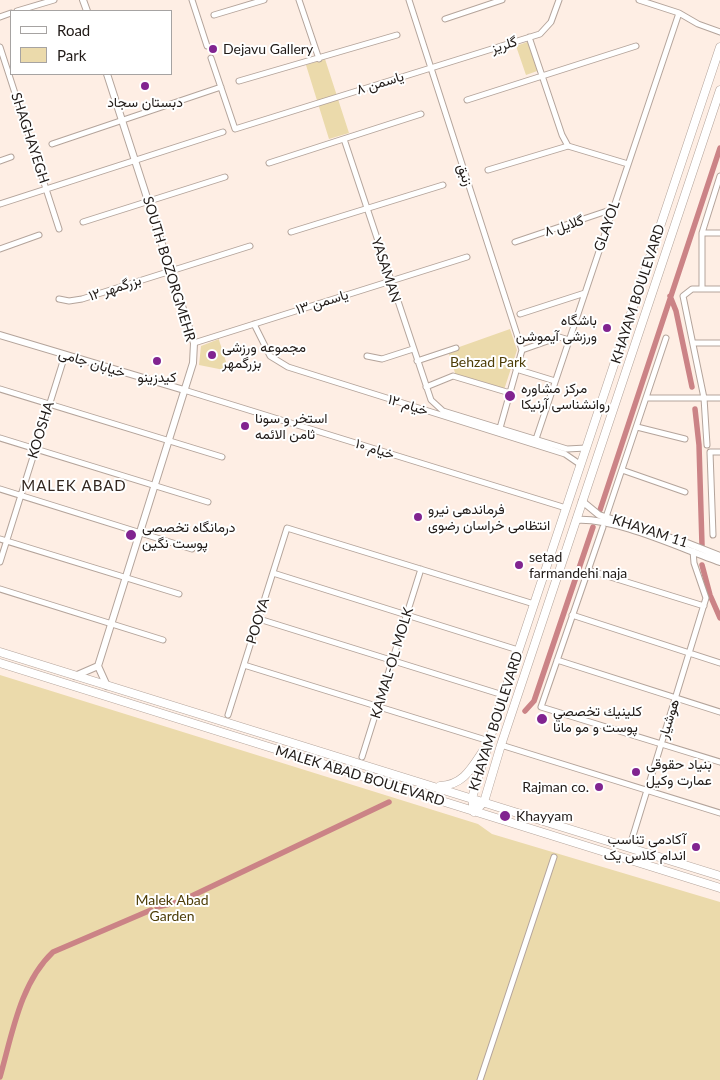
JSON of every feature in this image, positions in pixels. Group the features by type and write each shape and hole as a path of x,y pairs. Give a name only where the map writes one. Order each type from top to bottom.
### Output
{"main road":[{"name":"KHAYAM BOULEVARD","path":"474,812 472,798 503,694 720,47"},
{"name":"KHAYAM BOULEVARD","path":"474,812 484,802 501,745 720,90"},
{"path":"684,155 692,153 697,160"},
{"path":"530,616 535,624 543,621"},
{"name":"MALEK ABAD BOULEVARD","path":"0,652 436,786 720,876"},
{"name":"MALEK ABAD BOULEVARD","path":"0,663 720,888"},
{"path":"436,786 458,782 468,774 488,743"}],"street":[{"path":"20,10 54,0"},
{"path":"192,0 207,46"},
{"path":"214,16 264,0"},
{"path":"299,0 319,59"},
{"name":"زنبق","path":"409,0 522,350"},
{"path":"446,19 502,0"},
{"name":"گلریز","path":"430,68 540,34 548,27 558,0"},
{"path":"639,0 679,13 698,24 720,32"},
{"name":"GLAYOL","path":"536,439 679,13"},
{"path":"239,81 397,35"},
{"path":"529,37 562,135 568,146"},
{"path":"467,100 636,46"},
{"name":"SHAGHAYEGH","path":"0,47 59,229"},
{"path":"52,144 123,122 221,87 211,58"},
{"name":"یاسمن ۸","path":"221,87 235,129 430,68"},
{"name":"SOUTH BOZORGMEHR","path":"98,666 193,362 194,343 107,75"},
{"path":"269,163 422,114"},
{"path":"0,204 223,132"},
{"name":"YASAMAN","path":"344,139 430,400"},
{"path":"488,170 568,146 628,164"},
{"path":"0,161 11,157"},
{"path":"702,289 702,233 720,176"},
{"path":"83,222 225,177"},
{"path":"291,232 443,185"},
{"name":"گلایل ۸","path":"515,242 613,209"},
{"path":"702,233 720,233"},
{"path":"0,249 39,236"},
{"name":"بزرگمهر ۱۲","path":"59,299 68,301 82,299 250,246"},
{"name":"یاسمن ۱۳","path":"194,343 467,257"},
{"path":"707,445 704,398 683,296 692,289 720,289"},
{"path":"520,314 585,293"},
{"name":"خیام ۱۲","path":"254,324 270,356 288,367 566,454 581,465"},
{"name":"خیابان جامی","path":"0,335 184,390"},
{"path":"500,428 522,350 559,337 569,340"},
{"path":"666,338 541,707 720,762"},
{"path":"693,342 720,342"},
{"path":"417,361 456,348"},
{"path":"367,356 382,359 413,349"},
{"name":"KOOSHA","path":"0,562 65,355"},
{"path":"516,369 555,381"},
{"path":"426,387 453,376 510,393"},
{"path":"0,389 222,457"},
{"name":"خیام ۱۰","path":"184,390 566,508"},
{"path":"647,398 720,398"},
{"name":"خیام ۱۲","path":"430,400 442,412 567,448 586,448"},
{"path":"637,427 685,439"},
{"path":"0,438 208,502"},
{"path":"713,535 710,452 720,452"},
{"path":"622,470 685,492"},
{"path":"0,489 192,549"},
{"name":"KHAYAM 11","path":"582,502 603,522"},
{"path":"712,508 720,508"},
{"name":"KHAYAM 11","path":"576,520 603,522 687,542 720,556"},
{"path":"603,522 693,551 720,562"},
{"name":"POOYA","path":"228,715 287,528 421,569"},
{"path":"0,539 178,594"},
{"name":"هوشیار","path":"632,839 706,598 694,563 693,551"},
{"path":"421,569 534,604"},
{"name":"KAMAL-OL MOLK","path":"362,758 421,569"},
{"path":"588,570 704,606"},
{"path":"273,573 518,650"},
{"path":"0,590 163,640"},
{"path":"572,615 720,663"},
{"path":"259,619 503,694"},
{"path":"557,660 720,712"},
{"path":"244,665 428,722 488,743"},
{"path":"75,676 98,666 107,686"},
{"path":"501,745 720,814"},
{"path":"480,1080 554,857"}],"green space":[{"path":"530,41 540,70 526,75 516,46"},
{"path":"325,59 349,133 329,139 306,65"},
{"name":"Behzad Park","path":"510,329 517,350 503,393 456,376 448,351"},
{"name":"مجموعه ورزشی بزرگمهر","path":"219,339 229,371 199,365 201,346"},
{"name":"Malek Abad Garden","path":"0,675 478,824 492,834 720,902 720,1080 0,1080"}],"waterway":[{"path":"600,510 720,148"},
{"path":"670,296 676,311 692,387"},
{"path":"695,409 699,445 702,545"},
{"path":"525,711 534,701 593,527"},
{"path":"702,565 710,595 720,618"},
{"path":"157,907 179,902 389,802"},
{"path":"0,1077 13,1027 25,994 32,979 53,952 151,910"}],"place":[{"name":"Dejavu Gallery","path":"213,49"},
{"name":"دبستان سجاد","path":"145,86"},
{"name":"باشگاه ورزشی آیموشن","path":"607,328"},
{"name":"مجموعه ورزشی بزرگمهر","path":"212,355"},
{"name":"کیدزینو","path":"157,361"},
{"name":"مرکز مشاوره روانشناسی آرنیکا","path":"510,396"},
{"name":"استخر و سونا ثامن الائمه","path":"245,426"},
{"name":"فرماندهی نیرو انتظامی خراسان رضوی","path":"418,517"},
{"name":"درمانگاه تخصصی پوست نگین","path":"131,535"},
{"name":"setad farmandehi naja","path":"519,565"},
{"name":"كلينيك تخصصي پوست و مو مانا","path":"542,719"},
{"name":"بنیاد حقوقی عمارت وکیل","path":"636,772"},
{"name":"Rajman co.","path":"599,787"},
{"name":"Khayyam","path":"505,816"},
{"name":"آکادمی تناسب اندام کلاس یک","path":"696,847"}],"district":[{"name":"MALEK ABAD","path":"74,486"}]}
